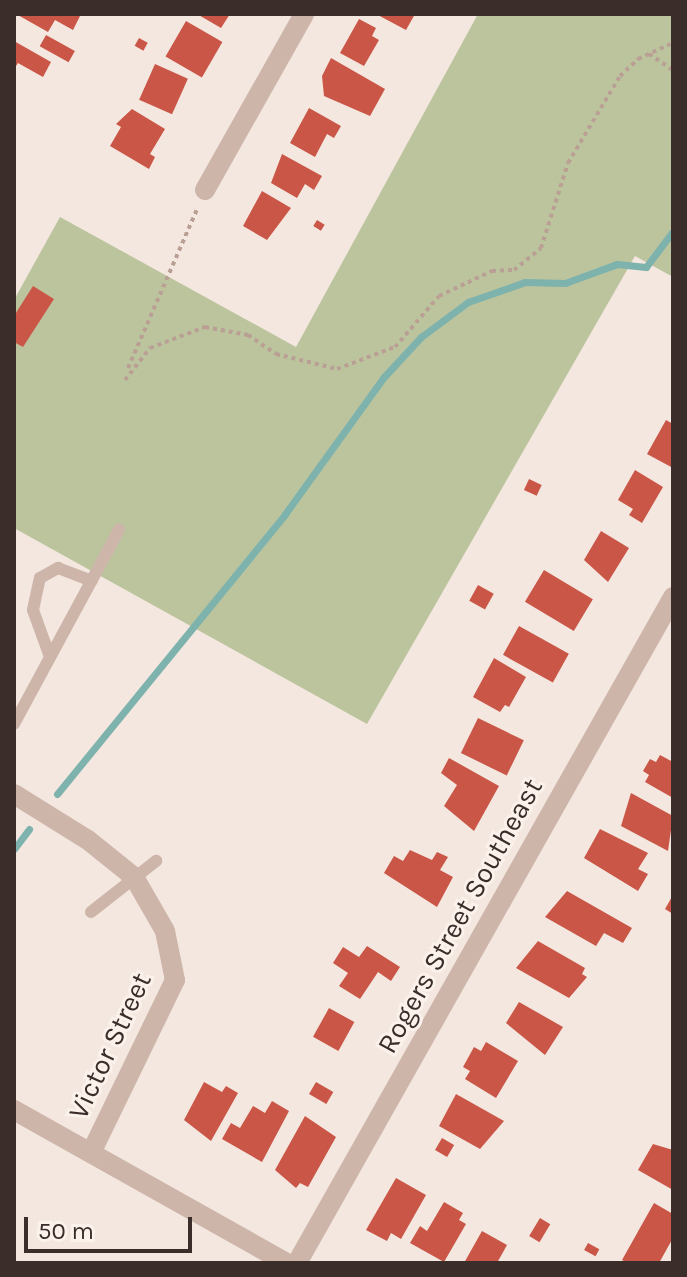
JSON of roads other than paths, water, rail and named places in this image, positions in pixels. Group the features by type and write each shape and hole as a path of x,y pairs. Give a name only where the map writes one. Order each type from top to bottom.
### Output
{"street":[{"path":"205,190 304,14"},
{"name":"Rogers Street Southeast","path":"297,1263 673,597"},
{"name":"Victor Street","path":"14,794 88,840 134,877 165,931 175,980 91,1153"},
{"path":"14,1110 287,1263"}],"lane":[{"path":"14,724 119,530"},
{"path":"50,657 33,610 40,578 58,568 92,581"},
{"path":"91,912 156,861"}],"waterway":[{"path":"57,794 285,514 383,378 421,337 468,302 525,282 565,283 617,264 646,267 673,231"},
{"path":"14,849 29,829"}]}
